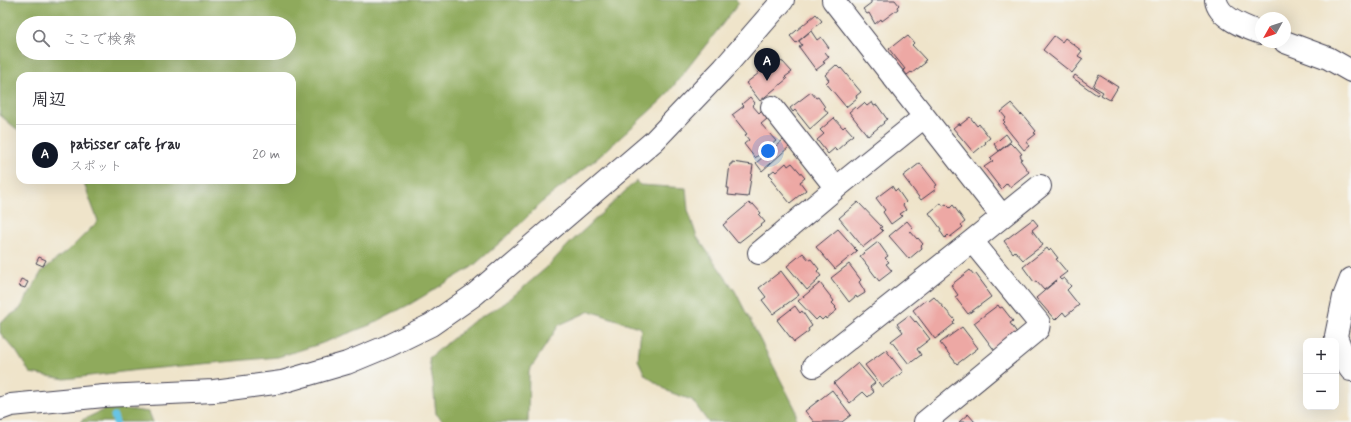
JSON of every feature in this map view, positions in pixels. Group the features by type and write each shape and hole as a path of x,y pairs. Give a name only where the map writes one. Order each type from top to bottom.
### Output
{"street":[{"path":"0,409 11,405 104,396 214,391 282,382 347,363 388,346 431,325 474,295 654,141 724,68 783,0"},
{"path":"833,0 1002,216"},
{"path":"1216,0 1221,12 1241,26 1255,31"},
{"path":"1291,44 1328,58 1351,70"},
{"path":"772,107 836,188"},
{"path":"759,253 836,188 924,118"},
{"path":"814,366 972,242 1040,186"},
{"path":"925,422 1038,329 1039,323 972,242"},
{"path":"1351,279 1344,297 1336,336 1346,363 1351,370"}],"green space":[{"path":"0,0 736,0 739,3 664,98 600,156 541,203 512,232 472,267 412,303 370,325 320,344 278,357 138,370 65,379 30,373 16,351 0,333 0,322 20,309 42,271 72,247 98,221 84,184 296,184 296,72 16,72 16,129 0,115"},
{"path":"636,181 640,185 686,188 688,210 697,237 735,291 796,410 796,422 708,422 692,400 669,392 645,375 638,360 641,328 590,311 559,325 529,371 528,422 444,422 436,414 429,358 474,321 505,303 545,269 569,244"},
{"path":"110,407 149,412 153,422 80,422"}],"building":[{"path":"871,0 895,0 899,5 897,7 898,9 882,21 881,19 875,24 869,13 867,14 863,9 871,3"},
{"path":"816,14 822,21 796,43 790,36"},
{"path":"811,31 817,40 821,37 829,48 825,52 829,57 823,62 825,63 816,70 799,47 802,45 799,41"},
{"path":"908,36 914,43 912,45 926,60 924,61 925,63 907,75 903,70 905,69 889,49"},
{"path":"1054,36 1062,42 1065,38 1082,51 1078,56 1083,59 1072,73 1043,50"},
{"path":"771,59 783,62 792,72 785,77 787,79 760,101 746,83 759,73 757,70"},
{"path":"836,65 840,69 841,68 861,92 856,96 857,98 846,107 826,83 829,80 825,75"},
{"path":"1075,75 1099,92 1097,95 1073,78"},
{"path":"1099,75 1118,87 1110,100 1101,95 1103,92 1093,86"},
{"path":"811,92 816,98 818,97 828,113 810,129 795,110 793,112 790,108"},
{"path":"750,97 755,103 752,105 759,113 761,111 767,119 761,124 776,141 755,158 744,144 749,140 745,135 747,134 732,115 744,106 742,104"},
{"path":"872,102 874,106 877,105 887,119 868,136 849,112 855,107 857,109 864,103 867,106"},
{"path":"1011,104 1021,115 1022,114 1036,131 1034,133 1036,134 1026,142 1029,146 1024,150 1003,124 1005,122 1003,120 1006,118 1001,112"},
{"path":"970,117 977,126 979,124 990,138 974,153 953,128 959,123 960,125"},
{"path":"834,118 843,128 845,126 853,135 836,151 835,148 828,154 817,140 824,134 820,130"},
{"path":"1006,134 1011,141 999,151 994,144"},
{"path":"783,140 789,147 762,171 756,163"},
{"path":"1010,143 1022,154 1020,155 1022,159 1020,160 1029,172 1010,187 1007,183 1001,189 984,167 993,161 990,158"},
{"path":"732,162 753,165 748,197 728,195 729,188 727,188 730,164 732,164"},
{"path":"786,163 788,166 792,163 805,178 800,182 806,190 790,203 771,180 773,178 769,174 774,170 776,172"},
{"path":"920,163 937,185 934,187 936,189 921,200 903,176"},
{"path":"892,186 895,191 897,189 906,202 903,205 906,210 900,214 902,216 891,224 883,212 885,210 876,198"},
{"path":"858,202 882,227 880,228 883,231 863,247 839,218"},
{"path":"749,203 751,205 753,204 761,213 759,215 765,222 738,243 723,225"},
{"path":"941,203 943,206 946,204 950,208 953,205 965,222 961,225 963,227 950,237 948,235 945,238 940,231 941,229 929,213"},
{"path":"1033,219 1038,225 1032,230 1043,245 1023,260 1015,251 1013,253 1004,241"},
{"path":"907,221 913,228 910,231 923,244 921,246 922,248 909,259 889,236"},
{"path":"838,229 857,251 835,269 816,247"},
{"path":"878,242 888,256 885,258 889,262 886,264 892,271 879,281 860,256"},
{"path":"1047,248 1049,251 1051,249 1058,258 1056,259 1067,272 1059,278 1061,280 1064,278 1071,286 1067,290 1079,305 1066,316 1063,312 1055,320 1036,298 1057,280 1044,290 1036,281 1034,282 1023,267"},
{"path":"803,253 809,260 811,259 819,269 817,271 821,276 807,290 787,266"},
{"path":"39,257 46,260 43,266 36,263"},
{"path":"849,264 861,280 859,282 865,293 857,298 856,296 849,302 831,278"},
{"path":"970,270 974,275 976,274 991,297 968,314 955,297 958,295 951,285"},
{"path":"781,271 799,295 773,314 762,300 766,297 759,288"},
{"path":"21,279 28,282 25,288 19,286"},
{"path":"820,283 834,301 832,303 837,310 826,319 825,317 822,320 819,317 816,320 798,301"},
{"path":"934,297 955,320 953,322 954,324 935,339 913,310 927,299 929,301"},
{"path":"998,305 1000,308 1002,307 1013,321 1010,323 1018,334 995,351 974,323"},
{"path":"795,306 800,313 802,311 812,326 808,329 809,331 794,342 777,320"},
{"path":"909,315 915,322 916,321 930,339 917,349 921,355 909,364 891,341 903,332 897,324"},
{"path":"962,327 978,348 957,364 940,343"},
{"path":"886,350 903,372 882,387 865,365"},
{"path":"858,363 875,383 870,387 874,392 868,397 863,392 850,403 834,383"},
{"path":"832,390 851,415 842,422 814,422 805,411"},
{"path":"968,414 975,422 959,422"}],"waterway":[{"path":"114,416 116,422"}],"place":[{"name":"patisser cafe frau","path":"767,81"}]}
